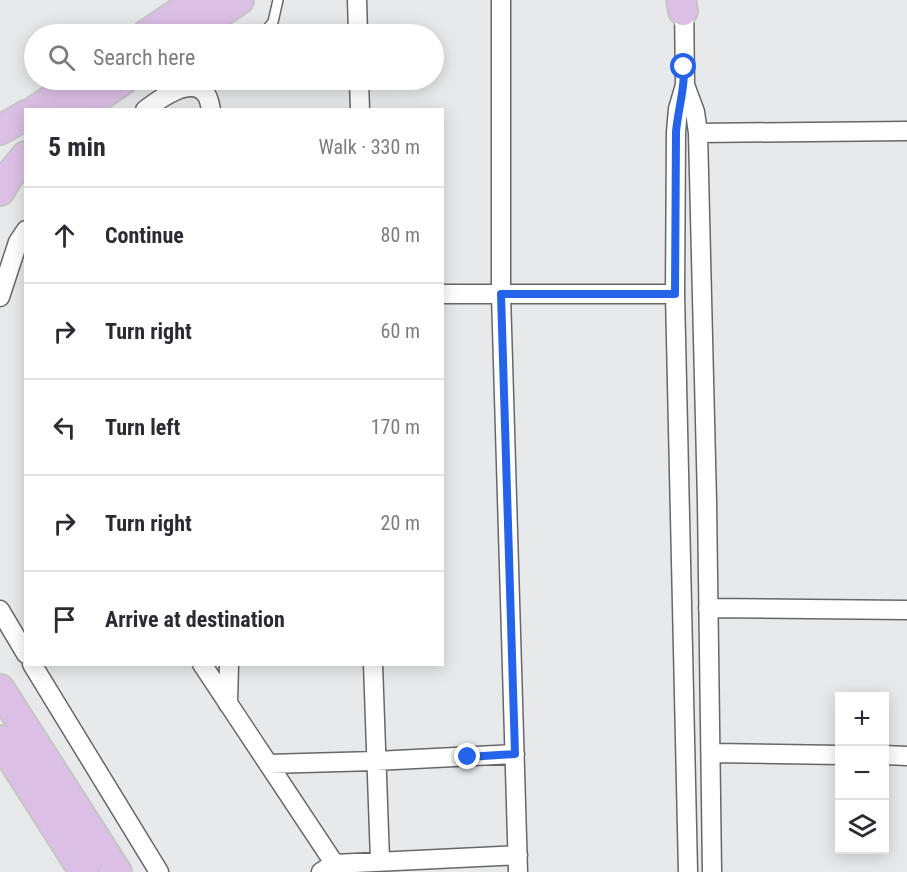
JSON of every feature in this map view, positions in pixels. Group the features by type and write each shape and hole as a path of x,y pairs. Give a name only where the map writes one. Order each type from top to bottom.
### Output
{"main road":[{"path":"198,23 239,0"},
{"path":"39,108 66,90"},
{"path":"82,108 108,90"},
{"path":"0,130 24,116"},
{"path":"0,191 8,177 24,158"},
{"path":"0,689 117,872"},
{"path":"0,740 83,872"}],"street":[{"path":"357,0 358,24"},
{"path":"202,666 268,764 332,869 380,860 518,863 501,294 501,0"},
{"path":"683,4 685,86 698,133 707,502 712,872"},
{"path":"685,86 678,109 676,132 675,294 688,872"},
{"path":"148,108 173,90"},
{"path":"202,90 207,95 210,108"},
{"path":"359,90 360,108"},
{"path":"698,133 907,131"},
{"path":"0,297 18,242 24,233"},
{"path":"444,294 675,294"},
{"path":"680,499 693,505 707,502"},
{"path":"681,550 697,547 707,552"},
{"path":"708,608 907,610"},
{"path":"0,610 24,651"},
{"path":"33,666 159,872"},
{"path":"228,704 229,666"},
{"path":"373,666 380,860"},
{"path":"711,753 835,755"},
{"path":"268,764 515,754"},
{"path":"889,755 907,756"}],"lane":[{"path":"271,24 278,0"}],"route":[{"path":"468,757 515,754 501,294 675,294 676,132 678,109 685,86 684,67"}]}
